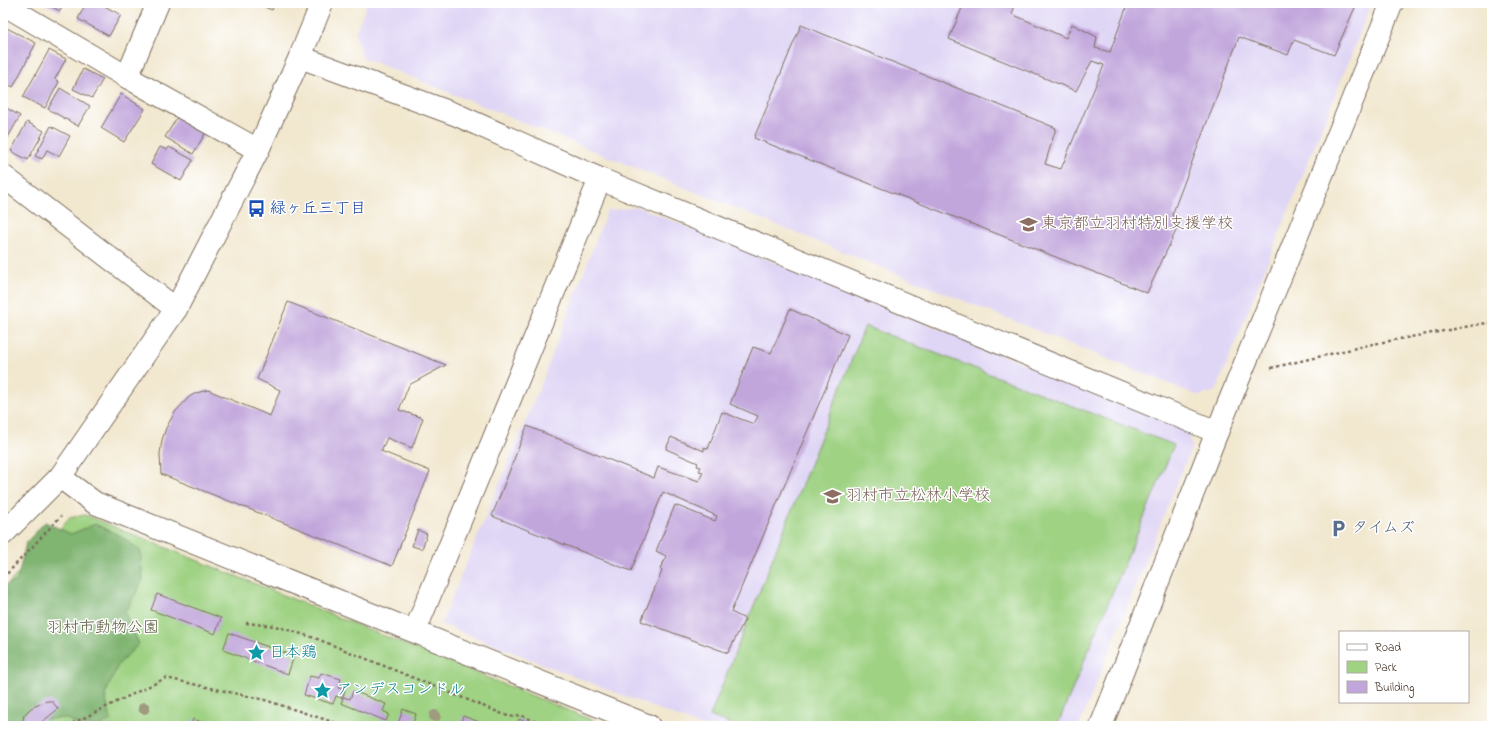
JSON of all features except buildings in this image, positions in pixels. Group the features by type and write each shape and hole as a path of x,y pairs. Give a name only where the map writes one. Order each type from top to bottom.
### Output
{"street":[{"path":"127,77 158,3"},
{"path":"3,534 60,477 176,309 258,150 300,57 322,3"},
{"path":"1101,726 1217,432 1392,3"},
{"path":"3,4 127,77 258,150"},
{"path":"300,57 457,115 600,179 1217,432"},
{"path":"3,176 176,309"},
{"path":"415,631 600,179"},
{"path":"60,477 95,503 649,726"}],"path":[{"path":"1268,369 1373,344 1492,322"},
{"path":"3,578 61,516"},
{"path":"246,623 275,626 314,638 510,717 520,715 546,726"},
{"path":"67,726 166,678 265,700 345,726"}],"shaded area":[{"name":"東京都立羽村特別支援学校","path":"367,3 1372,3 1216,391 1199,396 362,57 355,34"},
{"name":"羽村市立松林小学校","path":"638,207 1188,430 1192,446 1079,726 701,726 441,624 542,382 607,211"}],"green space":[{"path":"865,326 1174,445 1057,726 736,726 710,716"},
{"name":"羽村市動物公園","path":"85,515 607,726 3,726 3,589 45,546 69,518"},
{"path":"45,522 71,534 95,524 119,535 140,550 143,580 125,613 139,644 118,665 105,695 111,720 98,726 83,726 64,718 36,720 32,726 3,726 3,586 17,581 26,543"}],"place":[{"name":"緑ヶ丘三丁目","path":"257,209"},
{"name":"東京都立羽村特別支援学校","path":"1028,224"},
{"name":"羽村市立松林小学校","path":"833,496"},
{"name":"タイムズ","path":"1339,528"},
{"name":"日本鶏","path":"256,653"},
{"name":"アンデスコンドル","path":"323,690"}]}
